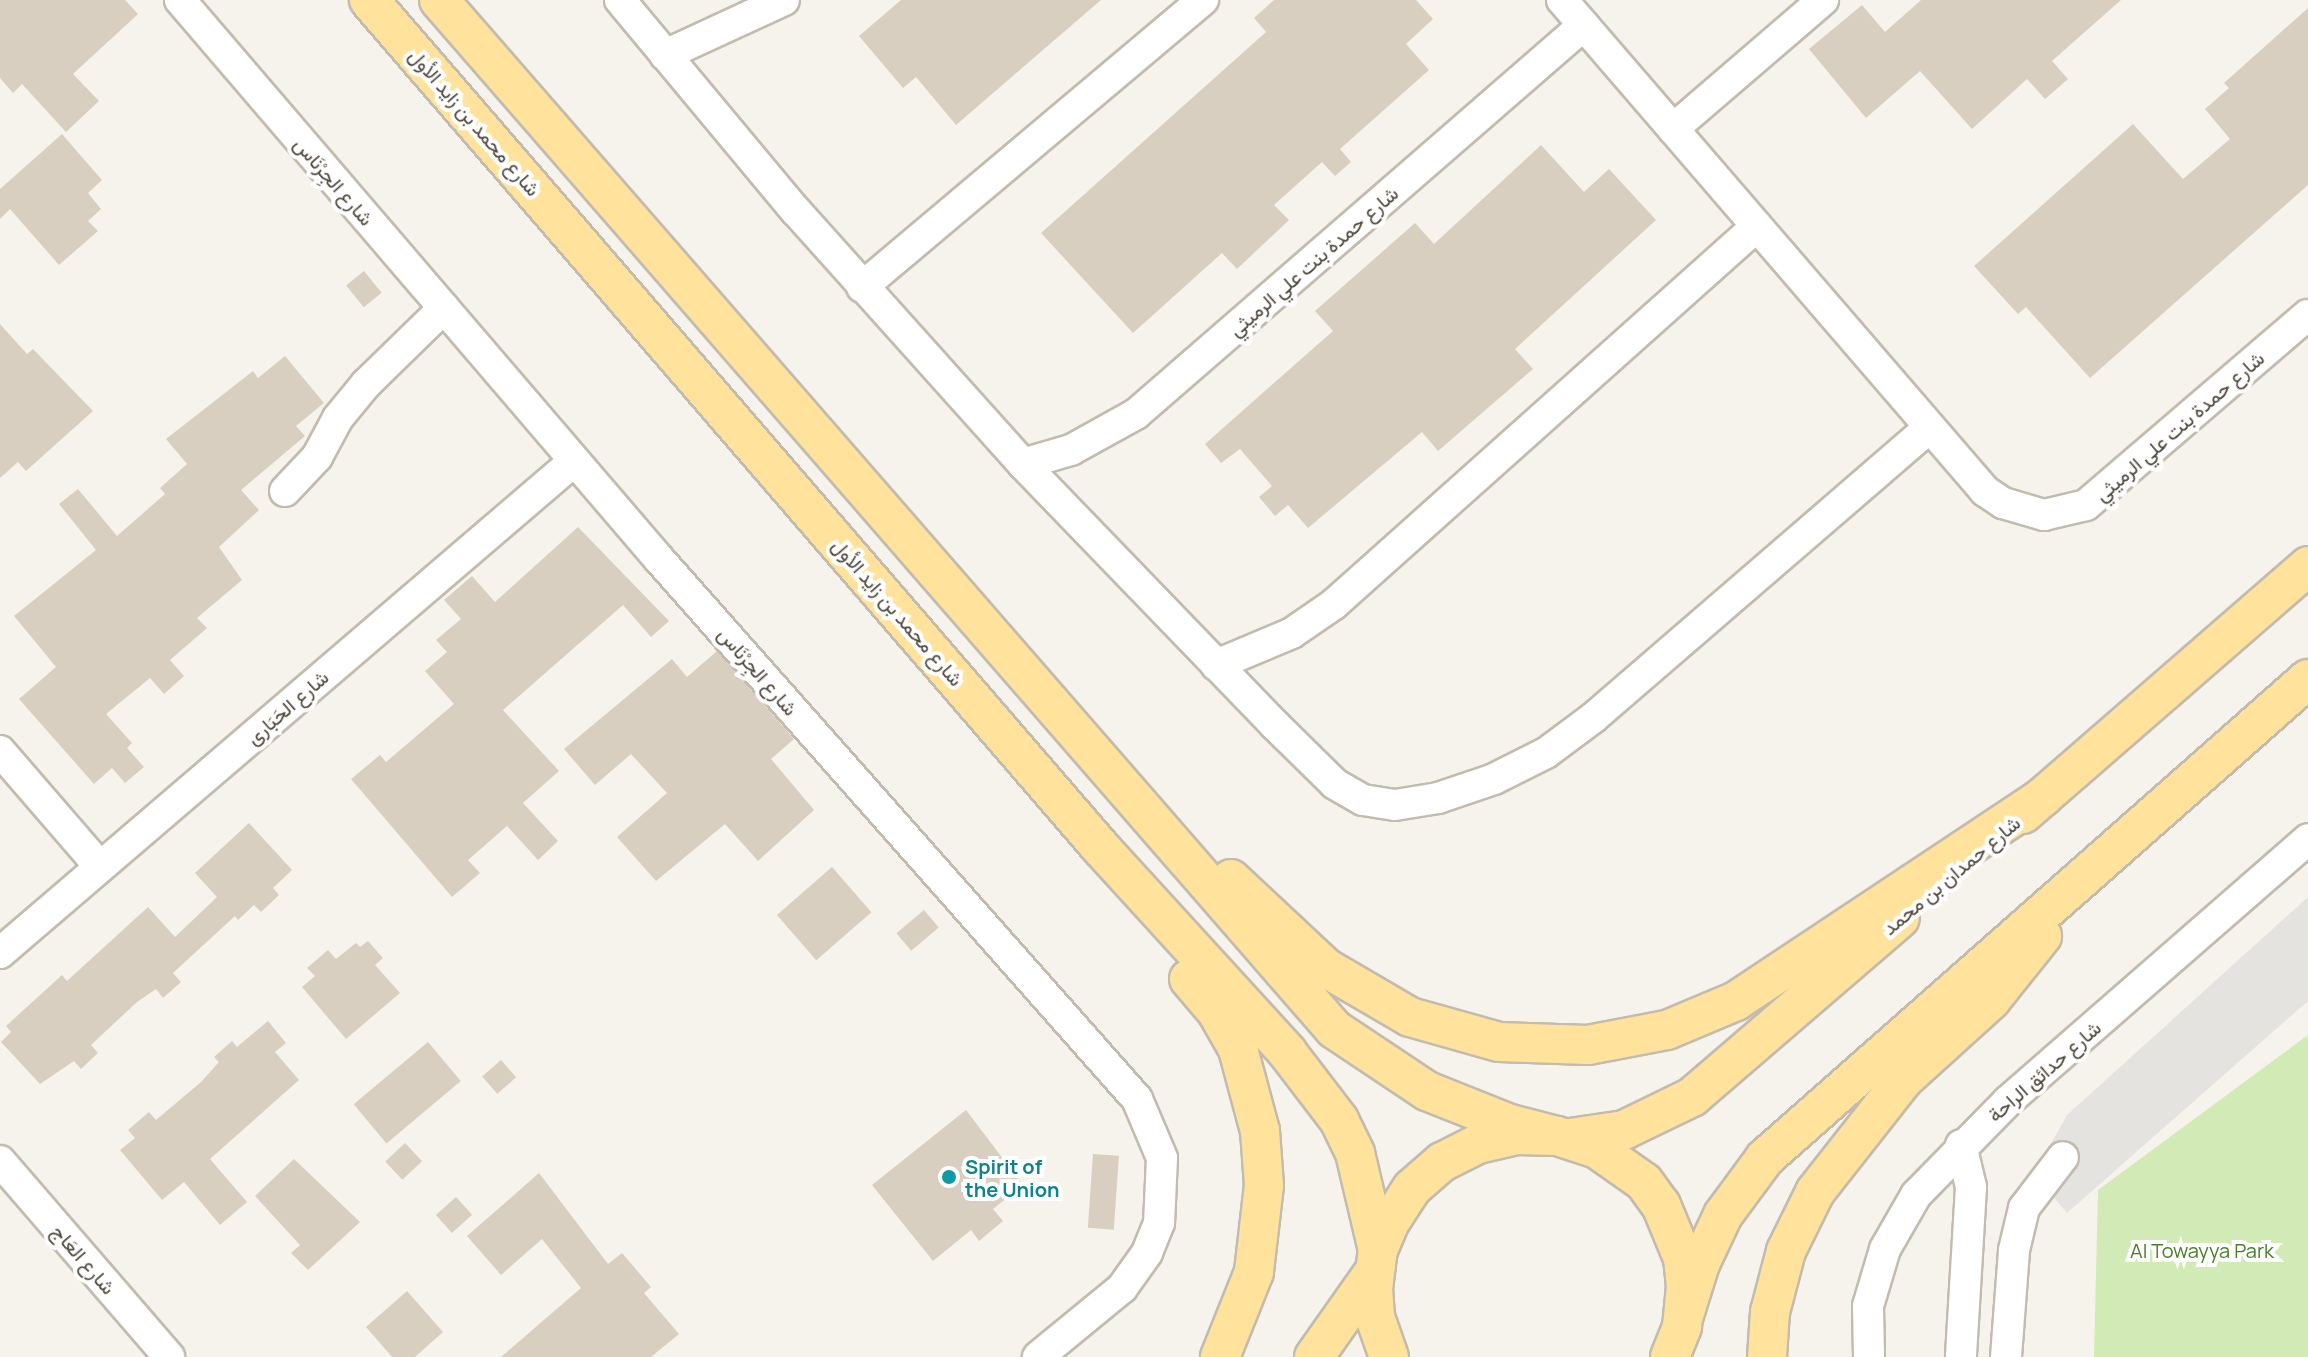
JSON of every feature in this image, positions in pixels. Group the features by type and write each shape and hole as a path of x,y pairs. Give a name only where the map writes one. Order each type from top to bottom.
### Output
{"main road":[{"name":"شارع محمد بن زايد الأول","path":"369,0 1101,848 1287,1052 1339,1120 1355,1153 1376,1261 1375,1317 1389,1357"},
{"path":"439,0 1334,1029 1427,1091 1510,1124 1564,1137 1622,1164 1661,1205 1683,1258 1679,1339"},
{"name":"شارع حمدان بن محمد","path":"1376,1261 1412,1188 1442,1162 1491,1141 1624,1130 1692,1097 2308,566"},
{"path":"1679,1339 1700,1264 1723,1215 1765,1158 2308,679"},
{"path":"1145,814 1197,847 1289,936 1366,995 1456,1033 1544,1047 1631,1039 1736,1001 2043,797"},
{"path":"1101,848 1128,904 1217,1012 1252,1089 1264,1185 1259,1242 1245,1302 1220,1357"},
{"path":"1767,1357 1770,1312 1786,1251 1815,1192 1904,1079 2009,981 2088,876"},
{"path":"1314,1357 1376,1261"}],"street":[{"name":"شارع الجِرْنَاس","path":"180,0 574,461 1137,1099 1153,1127 1164,1191 1147,1253 1122,1288 1038,1357"},
{"path":"620,0 862,287 1023,464 1216,665 1348,794 1395,805 1438,798 1520,767 1570,736 1930,427"},
{"path":"665,55 784,0"},
{"path":"862,287 1203,0"},
{"name":"شارع حمدة بنت علي الرميثي","path":"1562,0 1985,491 2003,503 2044,515 2065,512 2104,493 2308,315"},
{"path":"1673,129 1823,0"},
{"name":"شارع حمدة بنت علي الرميثي","path":"1023,464 1094,440 1136,414 1584,25"},
{"path":"1216,665 1279,639 1334,604 1757,226"},
{"path":"285,491 317,457 338,418 366,384 444,308"},
{"name":"شارع الحَبَارى","path":"0,953 574,461"},
{"path":"0,751 100,867"},
{"name":"شارع حدائق الراحة","path":"1869,1357 1868,1306 1885,1249 1916,1195 1961,1145 2308,839"},
{"path":"1961,1145 1971,1187 1961,1357"},
{"path":"2006,1357 2014,1250 2024,1208 2063,1157"},
{"name":"شارع العَاج","path":"0,1161 169,1357"}],"green space":[{"name":"Al Towayya Park","path":"2308,1035 2308,1357 2094,1357 2098,1190"}],"shaded area":[{"path":"2308,897 2308,1001 2067,1213 2034,1174 2067,1115"}],"building":[{"path":"0,0 125,0 138,14 73,74 99,101 66,132 22,84 13,93 0,78"},
{"path":"901,0 1101,0 956,125 916,77 903,88 859,36"},
{"path":"1274,0 1416,0 1433,19 1406,44 1429,70 1340,149 1351,162 1335,176 1322,162 1274,205 1289,220 1237,269 1222,253 1133,333 1041,233 1266,32 1254,18"},
{"path":"1921,0 2121,0 2052,61 2068,79 2045,99 2027,79 1972,129 1920,71 1866,118 1809,49 1862,5 1885,32"},
{"path":"2308,8 2308,185 2090,378 2026,307 2018,314 1974,266 2133,124 2183,179 2230,139 2205,109 2229,88 2224,83"},
{"path":"62,134 102,180 88,193 101,209 88,221 98,231 59,265 10,209 0,219 0,189"},
{"path":"1541,145 1584,192 1609,169 1656,220 1515,349 1533,369 1438,451 1422,432 1308,528 1288,505 1275,516 1259,497 1272,486 1240,449 1221,463 1205,444 1333,331 1315,311 1415,223 1434,244"},
{"path":"364,271 382,293 364,307 346,285"},
{"path":"0,324 27,354 33,349 93,411 26,471 18,462 0,478"},
{"path":"285,356 324,403 296,426 305,436 241,490 259,510 219,547 242,580 197,618 207,628 170,660 184,676 164,694 150,678 106,714 132,743 127,748 144,767 125,783 112,768 94,784 19,699 56,667 14,616 96,550 59,504 78,489 117,536 165,494 160,488 187,464 166,439 253,371 258,378"},
{"path":"578,527 669,621 651,637 623,605 503,710 559,771 523,803 558,841 538,860 507,826 468,860 480,873 452,897 351,779 380,755 386,762 454,704 425,671 447,652 436,640 461,619 444,600 472,576 495,602"},
{"path":"717,651 794,739 771,759 814,810 758,861 725,824 656,881 617,837 667,793 631,754 595,785 564,749 672,659 687,677"},
{"path":"249,823 292,870 273,888 279,895 261,912 254,905 238,920 235,916 173,973 181,982 163,998 156,989 137,1002 91,1045 98,1053 81,1069 74,1061 40,1084 1,1042 11,1032 6,1026 62,975 67,981 148,907 175,937 217,897 195,873"},
{"path":"832,867 871,912 816,960 777,915"},
{"path":"924,910 939,928 911,951 896,933"},
{"path":"368,941 383,958 375,965 400,993 346,1039 302,987 315,976 307,968 328,950 336,959 356,943 360,947"},
{"path":"268,1021 286,1043 275,1052 299,1080 210,1159 247,1202 220,1225 184,1182 162,1200 120,1150 135,1138 128,1130 149,1112 156,1120 201,1082 219,1062 214,1057 232,1041 237,1047"},
{"path":"428,1042 461,1081 386,1143 354,1104"},
{"path":"501,1060 516,1077 497,1094 482,1076"},
{"name":"Spirit of the Union","path":"966,1110 1023,1185 993,1209 1003,1221 979,1241 971,1230 933,1261 872,1185"},
{"path":"405,1143 422,1161 402,1180 385,1161"},
{"path":"1093,1154 1119,1156 1114,1230 1088,1228"},
{"path":"294,1159 360,1222 308,1270 291,1253 300,1245 255,1196"},
{"path":"539,1173 608,1264 622,1253 651,1287 644,1293 679,1334 651,1357 501,1357 581,1288 542,1239 501,1275 467,1236"},
{"path":"456,1197 472,1215 452,1233 436,1215"},
{"path":"407,1291 443,1332 415,1357 392,1357 366,1327"}],"place":[{"name":"Spirit of the Union","path":"949,1177"}]}
